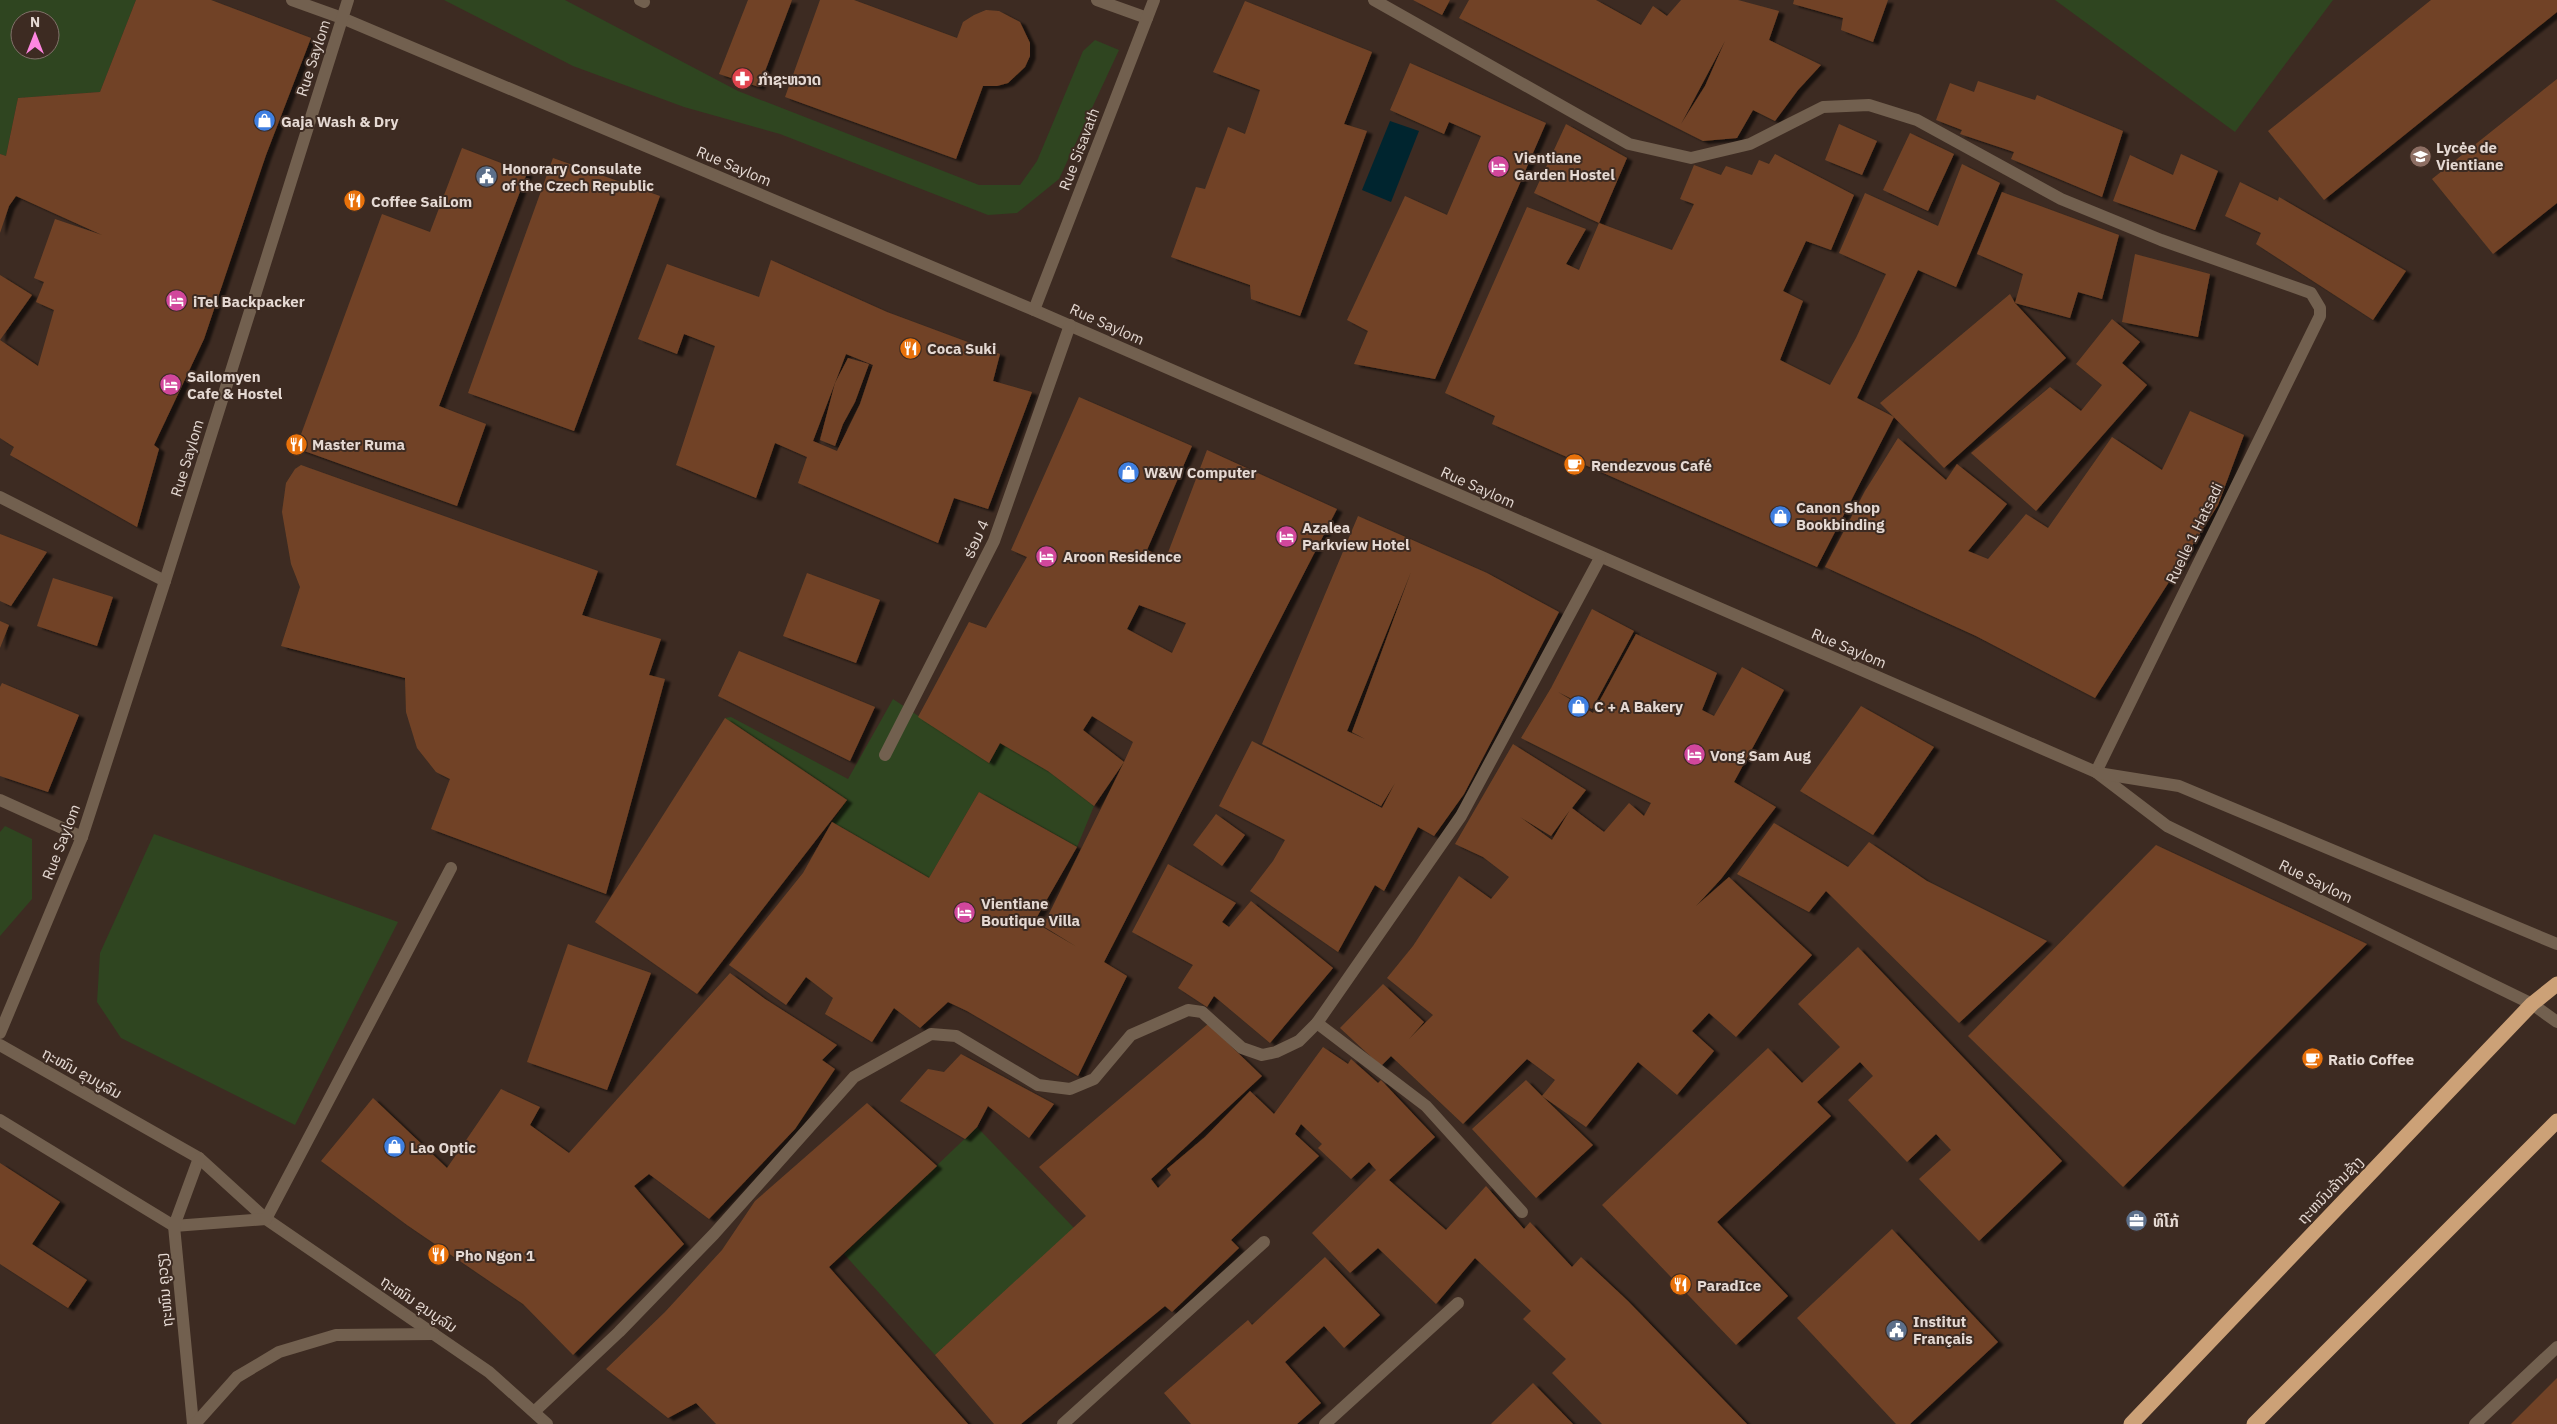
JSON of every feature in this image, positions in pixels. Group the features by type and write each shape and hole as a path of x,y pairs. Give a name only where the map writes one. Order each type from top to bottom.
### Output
{"highway":[{"name":"ຖະຫນົນລ້ານຊ້າງ","path":"2130,1424 2532,1004 2557,984"},
{"path":"2254,1424 2557,1121"}],"street":[{"path":"292,0 342,18 348,0"},
{"path":"1097,0 1147,18"},
{"name":"Rue Sisavath","path":"1034,310 1154,0"},
{"name":"Ruelle 1 Hatsadi","path":"1374,0 1629,144 1691,158 1750,144 1823,107 1869,105 1917,120 2061,199 2161,240 2311,293 2320,308 2320,316 2096,772"},
{"name":"Rue Saylom","path":"0,1033 82,837 166,581 342,18 1034,310 1600,558 2096,772 2179,786 2557,944"},
{"name":"ຮ່ອມ 4","path":"885,755 994,541 1070,326"},
{"path":"0,497 166,581"},
{"path":"535,1411 619,1332 714,1234 854,1077 931,1034 956,1036 1038,1085 1070,1089 1094,1079 1131,1035 1188,1010 1202,1012 1242,1048 1262,1055 1276,1052 1298,1041 1317,1023 1461,816 1600,558"},
{"name":"Rue Saylom","path":"2096,772 2167,826 2532,1004 2557,1022"},
{"path":"0,800 82,837"},
{"path":"0,1120 174,1226 266,1219 451,868"},
{"path":"1317,1023 1426,1106 1522,1212"},
{"name":"ຖະໜົນ ຂຸນບູລົມ","path":"0,1045 199,1158 266,1219 489,1372 535,1411 547,1424"},
{"name":"ຖະໜົນ ຄູວຽງ","path":"194,1424 174,1226 199,1158"},
{"path":"1063,1424 1264,1242"},
{"path":"1325,1424 1458,1303"},
{"path":"194,1424 236,1377 279,1352 336,1335 434,1334"},
{"path":"2475,1424 2557,1347"}],"green space":[{"path":"0,0 136,0 100,92 18,98 6,156 0,154"},
{"path":"444,0 565,0 738,91 979,185 1020,185 1037,161 1083,51 1095,40 1119,50 1059,179 1017,213 988,215 780,134 684,107 573,66"},
{"path":"2055,0 2333,0 2235,132"},
{"path":"893,699 989,763 1000,743 1048,771 1094,806 1077,847 979,792 929,878 832,822 847,800 725,718 731,717 848,779"},
{"path":"5,826 32,839 32,899 0,936 0,832"},
{"path":"154,834 398,922 295,1125 121,1038 97,1002 100,953"},
{"path":"977,1127 1074,1228 935,1355 844,1254"}],"water":[{"path":"1390,121 1419,131 1391,202 1362,190"}],"building":[{"path":"136,0 211,0 311,38 266,155 204,339 154,445 159,449 137,527 10,455 14,447 0,438 0,340 38,366 54,310 36,302 44,282 34,278 55,219 102,235 16,196 9,206 0,233 0,154 6,156 18,98 100,92"},
{"path":"748,0 792,0 759,87 719,74"},
{"path":"820,0 854,0 957,38 963,22 986,10 999,11 1020,22 1030,43 1030,56 1025,67 1008,83 997,86 983,86 956,159 785,97"},
{"path":"1413,0 1450,0 1442,15"},
{"path":"1469,0 1596,0 1641,25 1653,6 1667,16 1681,0 1738,0 1779,11 1769,40 1821,65 1798,90 1775,121 1753,110 1737,138 1703,141 1459,18","holes":["1725,41 1705,86 1681,124"]},
{"path":"1794,0 1888,0 1873,42 1841,30 1843,18 1793,4"},
{"path":"2431,0 2557,0 2557,12 2324,200 2268,131"},
{"path":"1245,1 1372,52 1344,124 1367,131 1300,316 1251,299 1250,285 1171,257 1196,187 1205,189 1228,127 1245,134 1260,90 1213,72"},
{"name":"Vientiane Garden Hostel","path":"1410,63 1546,123 1435,379 1354,364 1368,331 1347,320 1405,196 1447,215 1481,136 1449,122 1444,134 1390,110"},
{"path":"2557,79 2557,203 2493,254 2432,179"},
{"path":"1978,81 2035,100 2037,95 2123,131 2102,197 2011,159 2014,152 1960,134 1962,130 1936,120 1950,83 1974,92"},
{"path":"1566,124 1627,158 1599,223 1534,193"},
{"path":"1839,124 1877,141 1862,175 1825,160"},
{"path":"1910,133 1954,154 1928,211 1883,190"},
{"path":"462,148 527,173 439,406 486,424 457,506 296,448 382,214 430,232"},
{"path":"1775,154 1854,195 1831,250 1806,241 1783,291 1803,301 1780,360 1830,385 1856,338 1886,274 1839,253 1865,193 1938,226 1962,164 2000,183 1956,287 1918,270 1857,398 1894,417 1817,567 1492,424 1495,416 1445,393 1527,207 1586,229 1566,264 1579,270 1599,223 1672,250 1694,204 1680,199 1694,165 1721,175 1726,166 1752,175 1759,160 1769,164"},
{"path":"2181,154 2218,171 2195,230 2113,201 2130,155 2173,175"},
{"path":"553,158 660,196 574,431 468,393"},
{"path":"2240,182 2278,201 2279,197 2406,271 2373,320 2256,244 2261,233 2225,216"},
{"path":"2002,192 2119,235 2102,299 2078,292 2070,318 2015,303 2023,274 1977,254"},
{"path":"2135,254 2210,274 2198,337 2122,322"},
{"path":"771,260 887,312 1000,354 993,381 1032,392 988,509 954,498 938,543 798,483 807,457 775,443 756,498 676,465 715,346 684,334 677,354 638,339 667,264 759,297","holes":["846,354 873,365 860,404 837,451 813,441"]},
{"path":"0,275 32,295 0,340"},
{"path":"2010,294 2015,303 2066,358 1944,468 1880,403"},
{"path":"2112,319 2140,342 2122,363 2147,385 2036,511 1971,453 2050,387 2081,411 2102,385 2076,364"},
{"path":"848,358 869,364 855,402 843,424 835,446 820,440 835,383"},
{"path":"1079,397 1192,446 1147,550 1166,558 1207,450 1337,509 1104,962 1127,976 1078,1076 967,1011 948,1002 920,1028 894,1008 872,1042 825,1014 833,998 806,977 786,1005 729,965 803,873 832,822 929,878 979,792 1077,847 1034,922 1077,947 1043,926 1124,762 1094,806 1048,771 1000,743 989,763 918,717 969,622 986,628 1027,557 1011,550","holes":["1139,605 1186,623 1172,653 1127,629","1092,716 1133,742 1124,762 1083,730"]},
{"path":"2190,411 2244,435 2218,505 2095,698 1976,636 1825,567 1865,491 1898,438 1946,480 1957,464 2007,504 1968,551 1988,559 2026,514 2048,528 2112,437 2162,470"},
{"path":"301,465 598,571 582,615 661,639 649,675 665,679 606,894 431,829 450,779 436,772 417,748 406,712 405,678 281,646 300,587 291,564 282,512 286,483 295,469"},
{"path":"1358,516 1487,573 1559,612 1464,794 1434,836 1418,827 1384,891 1375,885 1338,952 1250,891 1273,861 1285,840 1219,806 1252,741 1382,808 1395,783 1381,806 1262,744","holes":["1411,572 1352,732 1365,739 1347,731"]},
{"path":"0,534 47,552 11,606 0,601"},
{"path":"807,573 880,600 856,663 783,636"},
{"path":"53,578 113,597 97,646 37,626"},
{"path":"1592,609 1634,631 1592,709 1558,692 1593,713 1636,634 1717,673 1702,710 1714,716 1742,667 1784,690 1734,782 1776,807 1721,879 1696,906 1729,877 1812,955 1736,1037 1709,1013 1692,1031 1714,1051 1677,1095 1638,1062 1586,1127 1542,1096 1555,1080 1527,1059 1463,1124 1391,1056 1381,1066 1340,1028 1383,984 1424,1022 1409,1039 1433,1015 1387,978 1413,946 1459,876 1491,899 1509,877 1483,857 1455,844 1513,744 1586,790 1572,808 1604,832 1629,803 1644,816 1651,803 1521,738 1551,688","holes":["1570,810 1552,840 1520,817 1551,836"]},
{"path":"0,621 9,625 0,648"},
{"path":"739,651 875,707 850,761 718,696"},
{"path":"2,683 79,715 48,792 0,776 0,687"},
{"path":"1861,706 1934,747 1873,835 1800,791"},
{"path":"725,718 847,800 697,994 595,922"},
{"path":"1216,814 1245,835 1222,866 1193,845"},
{"path":"1774,823 1848,867 1869,842 1927,881 2047,941 1959,1023 1826,891 1809,912 1737,874"},
{"path":"2156,845 2367,944 2123,1187 1968,1036"},
{"path":"1168,864 1236,903 1222,922 1229,927 1251,901 1333,968 1270,1043 1214,996 1207,1007 1178,988 1193,965 1132,932"},
{"path":"568,944 651,973 607,1090 527,1062"},
{"path":"1858,947 2062,1161 1979,1241 1919,1179 1951,1150 1936,1134 1907,1162 1848,1100 1873,1076 1860,1062 1817,1102 1831,1116 1717,1222 1788,1296 1736,1345 1602,1205 1768,1048 1802,1083 1840,1047 1798,1004"},
{"path":"730,973 765,999 837,1045 822,1060 835,1069 795,1129 709,1219 649,1174 634,1186 684,1244 573,1355 523,1304 407,1225 321,1161 373,1098 447,1168 501,1089 540,1107 530,1125 569,1153"},
{"path":"1208,1024 1262,1076 1151,1179 1158,1188 1171,1175 1167,1169 1205,1137 1250,1091 1274,1114 1323,1047 1348,1064 1351,1059 1378,1083 1381,1080 1435,1137 1389,1180 1446,1230 1486,1186 1524,1229 1530,1222 1572,1267 1581,1257 1628,1301 1747,1424 1602,1424 1552,1373 1566,1359 1523,1319 1531,1311 1475,1258 1436,1304 1378,1248 1350,1273 1312,1233 1376,1170 1369,1162 1351,1179 1318,1148 1322,1144 1301,1124 1295,1134 1319,1156 1231,1240 1239,1248 1172,1312 1165,1306 1021,1424 994,1424 935,1355 1086,1216 1039,1167"},
{"path":"961,1054 1054,1104 1029,1138 988,1106 977,1127 965,1139 900,1101 928,1069 944,1072"},
{"path":"1526,1080 1593,1145 1536,1198 1472,1129"},
{"path":"867,1103 937,1166 829,1267 968,1424 716,1424 696,1403 668,1418 606,1369 665,1312 722,1250 755,1201"},
{"path":"0,1163 60,1202 32,1244 87,1280 68,1308 0,1264"},
{"name":"Institut Français","path":"1892,1229 1998,1342 1910,1424 1896,1424 1797,1318"},
{"path":"1325,1257 1380,1315 1344,1348 1324,1326 1285,1362 1321,1403 1297,1424 1191,1424 1164,1393 1248,1320 1252,1325"},
{"path":"2557,1378 2557,1424 2511,1424"},
{"path":"1533,1383 1573,1424 1491,1424"}],"place":[{"name":"ກໍາຊະຫວາດ","path":"742,79"},
{"name":"Gaja Wash & Dry","path":"265,121"},
{"name":"Lycėe de Vientiane","path":"2420,156"},
{"name":"Vientiane Garden Hostel","path":"1498,166"},
{"name":"Honorary Consulate of the Czech Republic","path":"486,177"},
{"name":"Coffee SaiLom","path":"355,201"},
{"name":"iTel Backpacker","path":"177,301"},
{"name":"Coca Suki","path":"911,348"},
{"name":"Sailomyen Cafe & Hostel","path":"171,385"},
{"name":"Master Ruma","path":"296,444"},
{"name":"Rendezvous Café","path":"1575,465"},
{"name":"W&W Computer","path":"1128,472"},
{"name":"Canon Shop Bookbinding","path":"1780,516"},
{"name":"Azalea Parkview Hotel","path":"1286,536"},
{"name":"Aroon Residence","path":"1047,556"},
{"name":"C + A Bakery","path":"1578,706"},
{"name":"Vong Sam Aug","path":"1694,755"},
{"name":"Vientiane Boutique Villa","path":"965,912"},
{"name":"Ratio Coffee","path":"2312,1059"},
{"name":"Lao Optic","path":"394,1147"},
{"name":"ທິໂກ້","path":"2137,1221"},
{"name":"Pho Ngon 1","path":"439,1255"},
{"name":"ParadIce","path":"1681,1285"},
{"name":"Institut Français","path":"1897,1330"}]}
